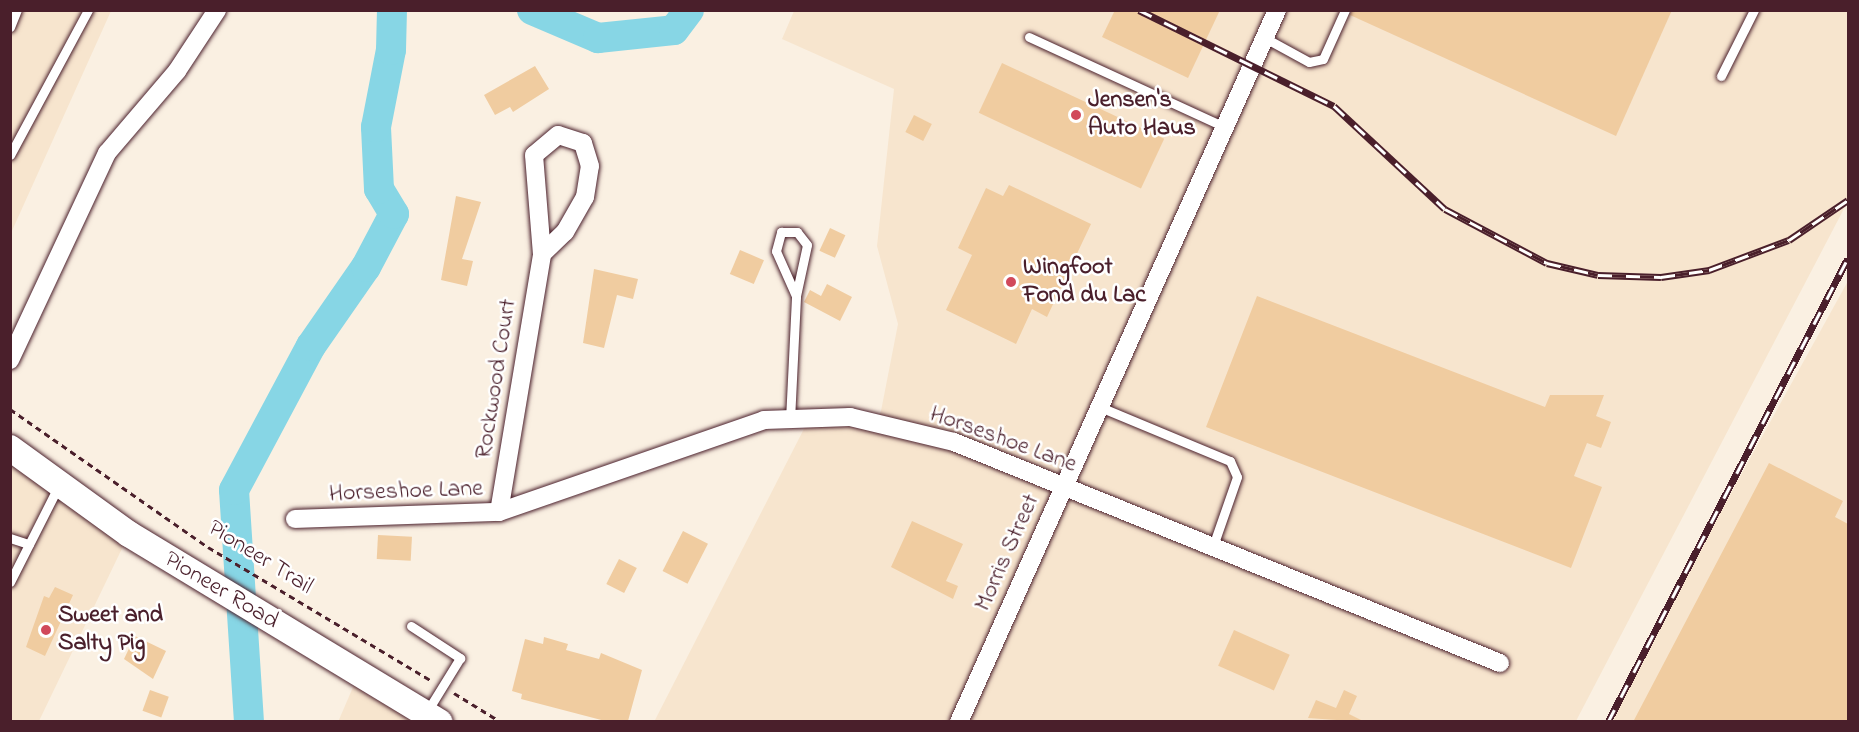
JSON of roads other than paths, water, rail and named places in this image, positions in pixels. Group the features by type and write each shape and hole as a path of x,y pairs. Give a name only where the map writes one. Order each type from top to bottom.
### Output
{"main road":[{"name":"Pioneer Road","path":"10,448 58,486 208,584 433,717"}],"street":[{"path":"10,360 107,153 177,70 217,10"},
{"name":"Morris Street","path":"959,722 1277,10"},
{"name":"Rockwood Court","path":"499,512 542,254 534,155 558,135 583,143 590,165 585,197 565,232 542,254"},
{"name":"Horseshoe Lane","path":"295,519 499,512 764,420 850,417 954,442 1500,663"}],"lane":[{"path":"10,27 17,10"},
{"path":"10,154 88,10"},
{"path":"1265,38 1309,62 1323,59 1345,10"},
{"path":"1721,76 1754,10"},
{"path":"1029,37 1225,127"},
{"path":"790,420 796,296 807,245 797,232 781,232 776,251 796,296"},
{"path":"1100,407 1230,461 1237,477 1213,546"},
{"path":"10,582 58,486"},
{"path":"10,538 30,544"},
{"path":"411,626 460,658 442,687 433,717"}],"waterway":[{"path":"249,722 234,490 311,346 366,267 394,214 379,189 376,127 391,50 392,10"},
{"path":"532,10 598,38 674,30 689,10"}],"railway":[{"path":"1139,10 1334,106 1445,209 1547,263 1598,275 1661,277 1709,270 1789,240 1848,200"},
{"path":"1608,722 1848,258"}],"place":[{"name":"Jensen's Auto Haus","path":"1076,115"},
{"name":"Wingfoot Fond du Lac","path":"1011,282"},
{"name":"Sweet and Salty Pig","path":"46,630"}]}
